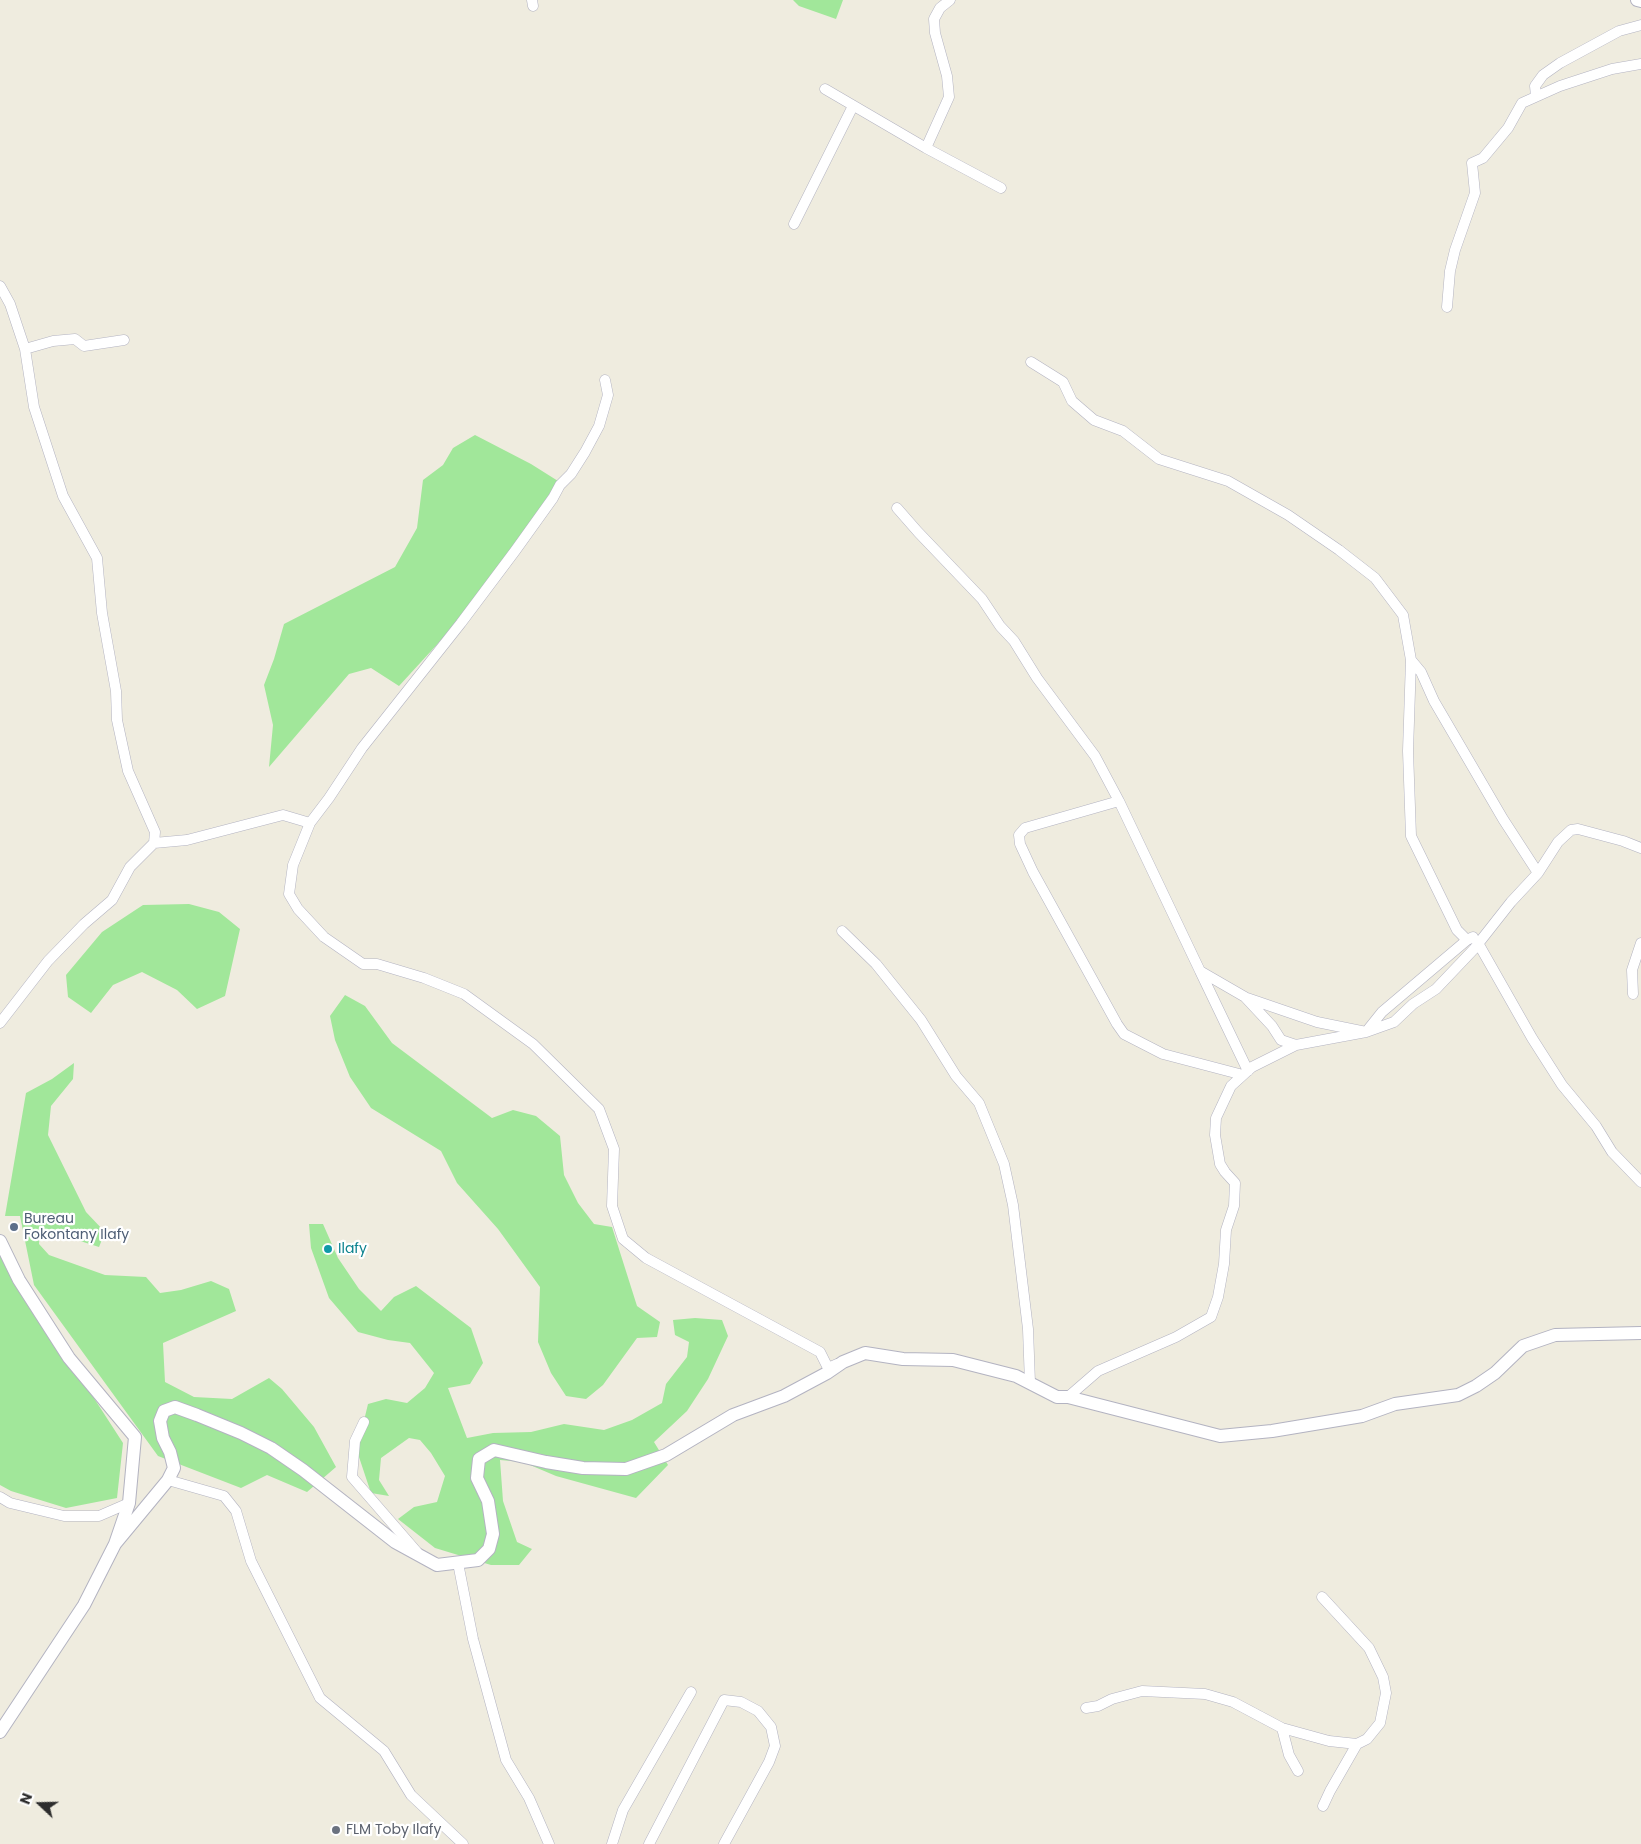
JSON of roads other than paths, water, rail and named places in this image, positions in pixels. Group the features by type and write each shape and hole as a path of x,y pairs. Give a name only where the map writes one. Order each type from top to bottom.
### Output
{"street":[{"path":"926,148 949,97 947,76 935,33 934,19 940,8 950,0"},
{"path":"1637,0 1641,1"},
{"path":"1536,96 1535,86 1544,75 1560,63 1619,31 1641,24"},
{"path":"1447,307 1452,264 1475,193 1472,163 1483,158 1508,128 1522,103 1560,86 1612,70 1641,64"},
{"path":"825,89 926,148 1001,188"},
{"path":"794,224 853,106"},
{"path":"0,286 10,304 25,349 34,407 63,496 96,558 102,613 114,679 118,720 128,771 155,832 154,843 130,867 112,900 84,924 48,962 0,1023"},
{"path":"25,349 53,341 75,340 84,346 124,340"},
{"path":"1031,362 1063,382 1072,401 1094,420 1123,431 1159,458 1228,482 1288,515 1339,550 1375,578 1402,615 1411,660 1408,750 1410,836 1457,930 1467,940"},
{"path":"605,380 608,395 599,426 571,474 560,485 515,551 461,623 362,748 310,823 293,865 289,894 298,909 324,937 363,964 378,964 424,978 464,994 533,1044 600,1110 614,1149 612,1206 623,1239 646,1258 820,1352 828,1368 865,1353 904,1360 953,1360 1016,1376 1057,1397 1068,1397 1220,1436 1362,1416 1395,1404 1458,1395 1495,1373 1523,1346 1555,1335 1641,1332"},
{"path":"897,508 982,598 1037,678 1095,756 1119,801 1200,971 1246,1073"},
{"path":"1411,660 1421,672 1434,701 1503,819 1538,873"},
{"path":"1119,801 1025,828 1019,835 1020,844 1037,879 1124,1034 1163,1054 1246,1073"},
{"path":"154,843 187,840 283,815 310,823"},
{"path":"1068,1397 1098,1371 1176,1337 1211,1317 1218,1297 1224,1264 1226,1230 1234,1206 1235,1184 1220,1164 1215,1134 1216,1118 1231,1086 1252,1067 1296,1045 1366,1032 1394,1022 1413,1004 1436,989 1538,873 1558,842 1570,830 1578,829 1623,841 1641,848"},
{"path":"842,931 876,964 922,1020 956,1076 979,1103 1004,1164 1013,1204 1028,1329 1030,1383"},
{"path":"1366,1032 1382,1012 1467,940 1488,931"},
{"path":"1478,943 1532,1038 1562,1085 1596,1126 1612,1152 1641,1182"},
{"path":"1633,994 1632,970 1641,943"},
{"path":"1200,971 1245,997 1317,1022 1366,1032"},
{"path":"1245,997 1272,1026 1282,1040 1296,1045"},
{"path":"0,1241 19,1280 69,1358 135,1436 129,1503 115,1544 84,1605 0,1732"},
{"path":"115,1544 168,1480 174,1468 170,1452 163,1438 160,1421 164,1411 175,1407 241,1433 271,1448 395,1542 437,1565 478,1560 489,1549 493,1534 488,1501 477,1478 479,1459 494,1450 583,1468 626,1468 666,1455 734,1415 784,1396 843,1362"},
{"path":"364,1422 355,1441 352,1477 423,1558"},
{"path":"168,1480 224,1496 236,1512 251,1560 320,1698 384,1751 411,1795 463,1844"},
{"path":"0,1497 10,1503 64,1516 99,1516 129,1503"},
{"path":"458,1563 473,1639 506,1760 529,1798 549,1844"},
{"path":"1086,1708 1098,1706 1112,1699 1142,1691 1205,1694 1232,1702 1282,1728 1329,1741 1357,1744 1367,1739 1380,1723 1386,1693 1383,1677 1369,1648 1322,1597"},
{"path":"612,1844 623,1810 691,1692"},
{"path":"649,1844 724,1700 741,1702 758,1711 771,1727 775,1746 769,1762 724,1844"},
{"path":"1282,1728 1289,1755 1298,1771"},
{"path":"1323,1806 1357,1744"}],"place":[{"name":"Bureau Fokontany Ilafy","path":"14,1227"},
{"name":"Ilafy","path":"328,1249"},
{"name":"FLM Toby Ilafy","path":"336,1830"}]}
